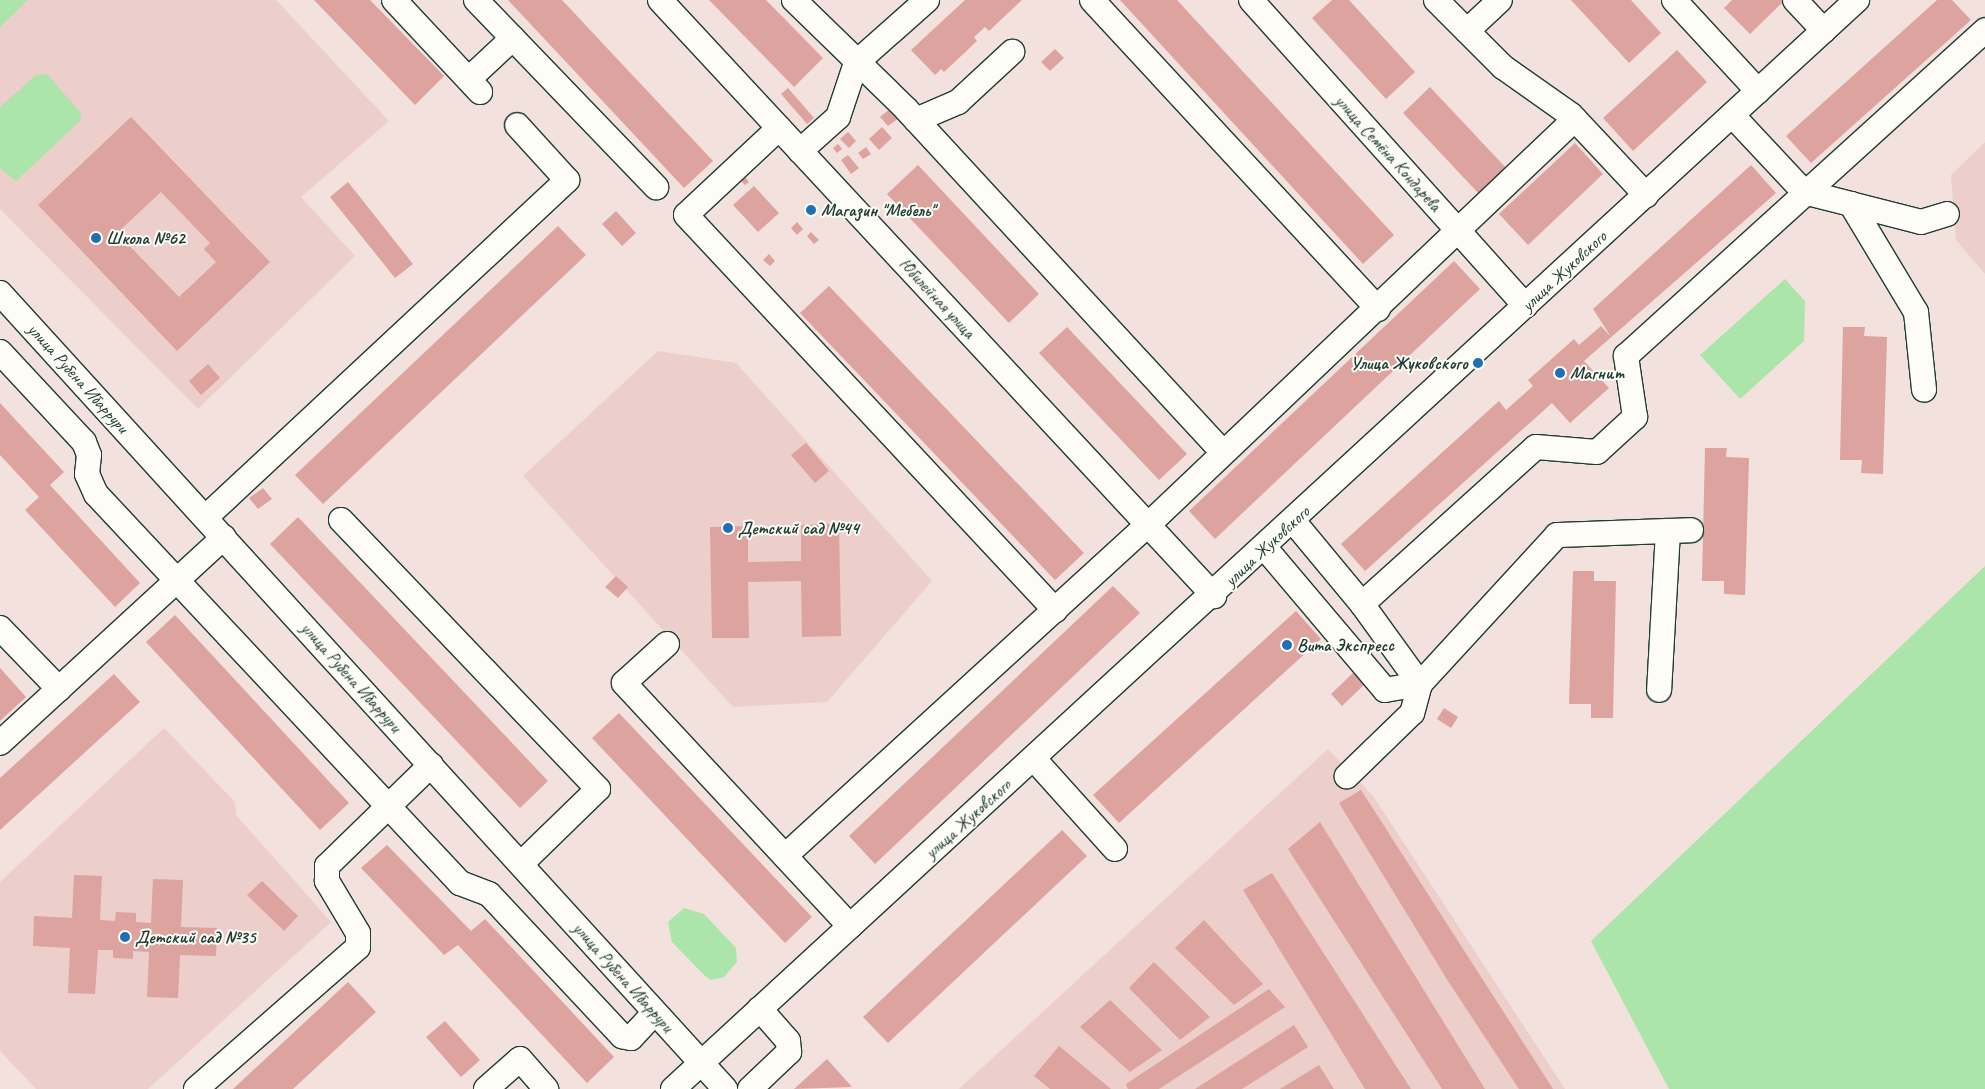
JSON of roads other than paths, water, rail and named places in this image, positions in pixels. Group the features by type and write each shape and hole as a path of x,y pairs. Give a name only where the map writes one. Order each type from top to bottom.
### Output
{"street":[{"path":"394,0 474,86 512,38"},
{"path":"476,0 656,188"},
{"name":"Юбилейная улица","path":"660,0 1214,596"},
{"path":"794,0 916,120 1223,452"},
{"path":"800,151 838,117 856,63 927,0"},
{"path":"1092,0 1378,308"},
{"name":"улица Семёна Кондарева","path":"1251,0 1526,306"},
{"path":"1436,0 1503,67 1575,119 1646,196"},
{"path":"1467,31 1500,0"},
{"path":"1674,0 1758,91"},
{"path":"1796,0 1824,31"},
{"name":"улица Жуковского","path":"673,1089 1214,596 1857,0"},
{"path":"1362,604 1536,447 1598,452 1635,417 1626,356 1804,192 1985,30"},
{"path":"916,120 958,102 1012,52"},
{"path":"1732,115 1804,192 1921,222 1947,214"},
{"path":"785,856 1148,525 1223,452 1459,232 1575,119"},
{"path":"206,518 567,180 517,125"},
{"path":"779,128 686,215 1055,610"},
{"path":"1851,204 1916,312 1924,390"},
{"name":"улица Рубена Ибаррури","path":"0,292 725,1089"},
{"path":"0,352 84,442 87,474 96,494 386,808 460,883 489,894 622,1036 631,1038 654,1013"},
{"path":"341,520 598,789 522,864"},
{"path":"1294,522 1362,604 1420,684"},
{"path":"1347,776 1412,713 1420,684 1557,535 1679,530 1659,690"},
{"path":"0,743 224,537"},
{"path":"1265,548 1385,690 1420,684"},
{"path":"0,628 59,689"},
{"path":"668,644 624,683 850,926"},
{"path":"1034,759 1114,850"},
{"path":"196,1089 358,947 358,933 325,872 431,764"},
{"path":"750,1089 788,1052 788,1041 760,1009"},
{"path":"486,1089 520,1059 546,1089"}],"place":[{"name":"Магазин \"Мебель\"","path":"811,210"},
{"name":"Школа №62","path":"96,238"},
{"name":"Улица Жуковского","path":"1478,363"},
{"name":"Магнит","path":"1560,373"},
{"name":"Детский сад №44","path":"728,528"},
{"name":"Вита Экспресс","path":"1287,645"},
{"name":"Детский сад №35","path":"125,937"}]}
